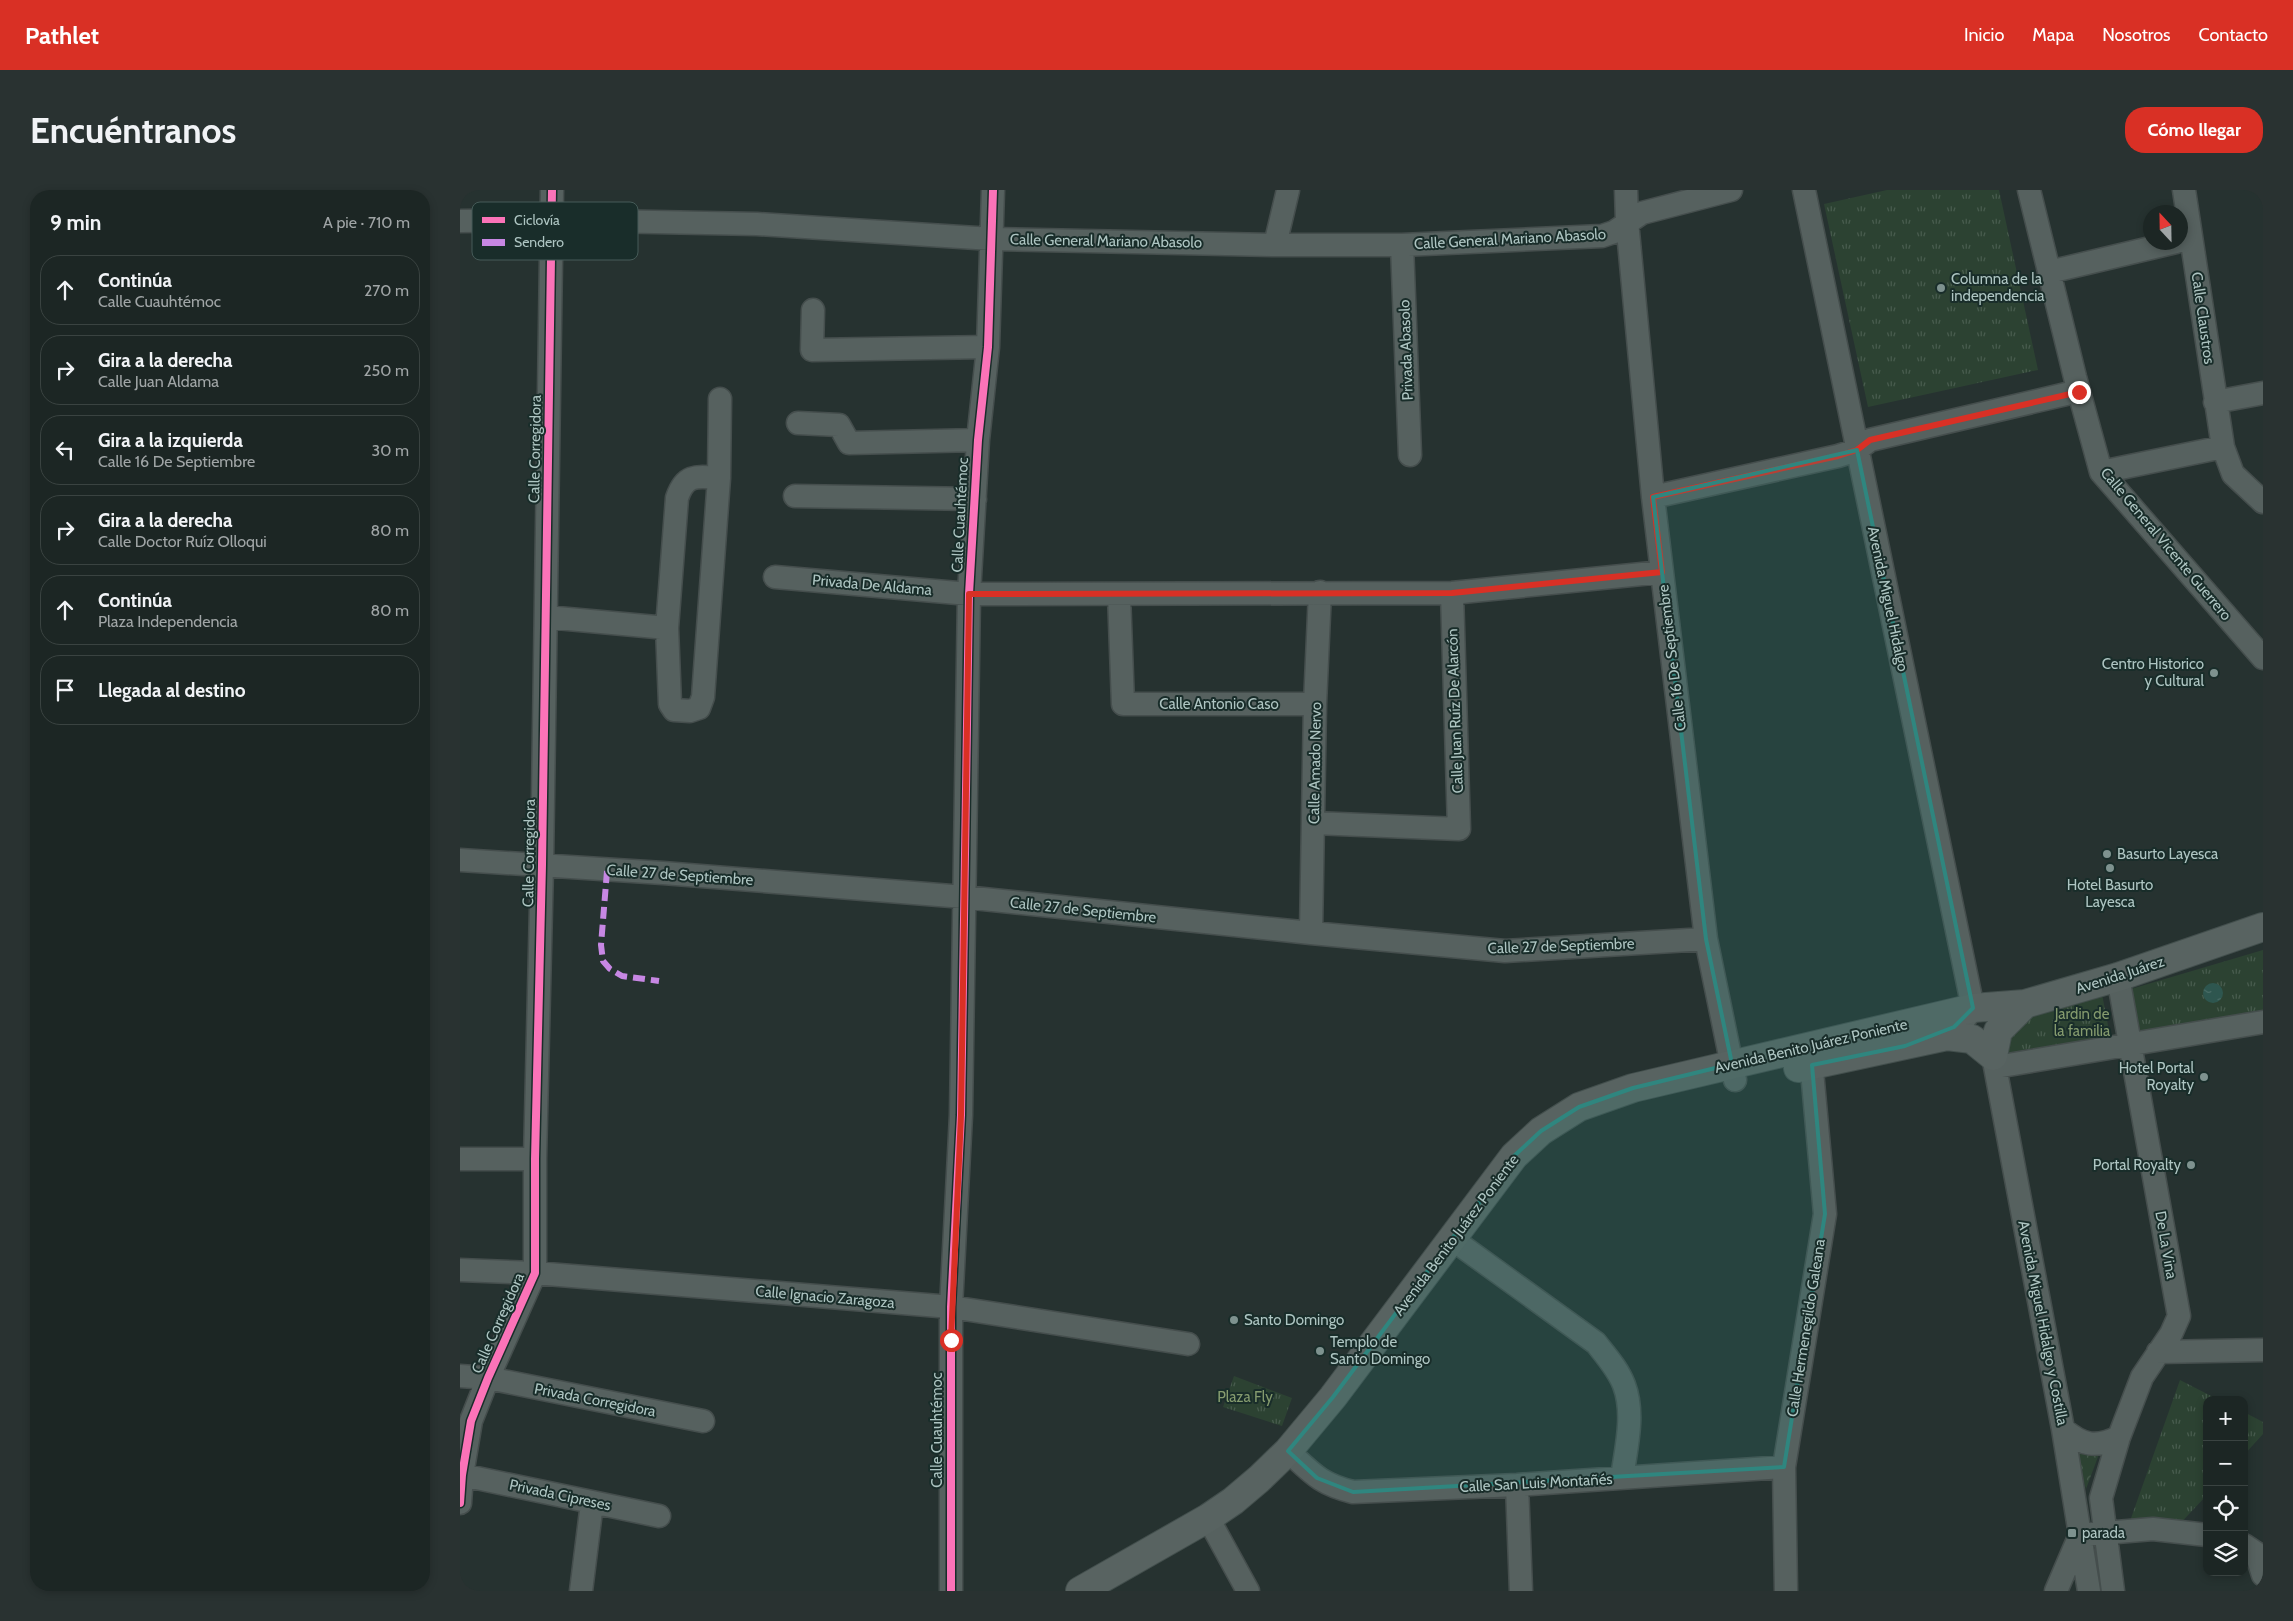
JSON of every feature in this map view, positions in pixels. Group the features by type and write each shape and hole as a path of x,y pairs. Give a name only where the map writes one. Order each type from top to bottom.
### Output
{"main road":[{"name":"Avenida Juárez","path":"1972,1008 2025,1004 2118,977 2263,926"},
{"path":"1994,1061 1998,1031 2025,1004"},
{"name":"Avenida Benito Juárez Poniente","path":"1110,1591 1211,1523 1259,1479 1293,1455 1333,1397 1458,1243 1514,1156 1541,1131 1579,1107 1633,1088 1734,1072 1811,1056 1972,1008"},
{"name":"Avenida Benito Juárez Poniente","path":"1811,1056 1906,1046 1947,1036 1960,1036 1972,1039 1994,1061"},
{"name":"Avenida Benito Juárez Poniente","path":"1080,1591 1211,1523"}],"street":[{"name":"Calle Cuauhtémoc","path":"951,1591 951,1307 961,1115 969,594 978,440 988,347 992,190"},
{"path":"1275,244 1288,190"},
{"name":"Calle 16 De Septiembre","path":"1626,190 1627,222 1653,497 1706,939 1734,1072"},
{"name":"Calle General Mariano Abasolo","path":"638,222 757,224 992,239 1402,245 1602,236 1614,232 1642,213 1731,190"},
{"name":"Avenida Miguel Hidalgo","path":"1804,190 1972,1008"},
{"name":"Calle General Vicente Guerrero","path":"2029,190 2079,392 2101,472 2263,658"},
{"name":"Calle Claustros","path":"2183,205 2184,190"},
{"name":"Privada Abasolo","path":"1402,245 1410,455"},
{"path":"2049,272 2143,250"},
{"name":"Calle Claustros","path":"2184,250 2223,447 2233,474 2263,502"},
{"name":"Calle Corregidora","path":"460,1503 462,1475 471,1421 535,1273 535,1159 542,866 551,260"},
{"path":"813,310 812,350 988,347"},
{"path":"1653,497 1838,456 1857,450 1870,440 2079,392"},
{"path":"2215,402 2263,393"},
{"path":"719,478 699,477 688,479 681,486 677,498 667,628 670,704 674,710 690,711 699,708 703,697 719,478 720,399"},
{"path":"798,423 839,425 849,443 978,440"},
{"path":"2101,472 2223,447"},
{"path":"795,496 975,499"},
{"name":"Privada De Aldama","path":"774,577 969,594 1119,595 1320,592 1452,593 1662,572"},
{"name":"Calle Amado Nervo","path":"1311,933 1315,704 1320,592"},
{"name":"Calle Juan Ruíz De Alarcón","path":"1314,824 1458,829 1452,593"},
{"name":"Calle Antonio Caso","path":"1119,595 1123,704 1315,704"},
{"path":"546,617 667,628"},
{"name":"Calle 27 de Septiembre","path":"460,860 663,873 964,897 1506,951 1706,939"},
{"name":"De La Vina","path":"2104,1533 2101,1498 2119,1436 2142,1377 2171,1334 2179,1316 2118,977"},
{"path":"1906,1046 1954,1027 1964,1021 1972,1008"},
{"path":"1994,1061 2129,1043 2263,1022"},
{"name":"Calle Hermenegildo Galeana","path":"1786,1591 1784,1467 1825,1214 1811,1056"},
{"name":"Avenida Miguel Hidalgo y Costilla","path":"1994,1061 2063,1429 2089,1591"},
{"path":"460,1159 535,1159"},
{"path":"1458,1243 1596,1342 1614,1365 1624,1386 1630,1415 1622,1478"},
{"name":"Calle Ignacio Zaragoza","path":"460,1270 535,1273 951,1307 1188,1344"},
{"path":"2158,1352 2263,1350"},
{"name":"Privada Corregidora","path":"460,1376 488,1378 703,1421"},
{"path":"2063,1429 2075,1439 2090,1444 2105,1443 2119,1436"},
{"name":"Calle San Luis Montañés","path":"1293,1455 1317,1478 1333,1487 1354,1492 1516,1485 1784,1467"},
{"name":"Privada Cipreses","path":"462,1475 659,1516"},
{"path":"1516,1485 1521,1591"},
{"path":"581,1591 592,1503"},
{"path":"1211,1523 1248,1591"},
{"path":"2056,1591 2080,1535 2153,1529 2203,1535"},
{"path":"2104,1533 2113,1591"},
{"path":"2248,1548 2256,1553 2263,1575"}],"highlighted area":[{"path":"1857,450 1973,1008 1954,1027 1905,1046 1812,1065 1825,1214 1784,1467 1353,1492 1317,1478 1288,1451 1333,1397 1514,1156 1541,1131 1579,1107 1633,1088 1732,1064 1706,939 1653,497"}],"green space":[{"path":"1887,190 1999,190 2038,370 1868,407 1824,204"},
{"name":"Jardin de la familia","path":"2263,950 2263,1016 2142,1038 2131,989"},
{"name":"Jardin de la familia","path":"2102,994 2111,1041 2008,1060 2004,1036 2011,1022"},
{"name":"Plaza Fly","path":"1234,1376 1292,1398 1282,1426 1223,1407"},
{"path":"2180,1380 2211,1396 2203,1396 2203,1499 2174,1530 2130,1521"},
{"path":"2248,1414 2263,1422 2263,1434 2248,1451"},
{"path":"2075,1450 2099,1454 2086,1489"}],"water":[{"path":"2209,983 2217,983 2223,989 2223,997 2217,1003 2209,1003 2203,997 2203,989"}],"marked path":[{"path":"607,871 601,945 603,961 610,969 622,976 659,981"}],"cycle path":[{"path":"552,190 552,202"},
{"path":"951,1591 951,1307 961,1115 969,594 978,440 988,347 993,190"},
{"path":"460,1503 462,1475 471,1421 535,1273 535,1159 542,865 551,260"}],"place":[{"name":"Columna de la independencia","path":"1941,288"},
{"name":"Centro Historico y Cultural","path":"2214,673"},
{"name":"Basurto Layesca","path":"2107,854"},
{"name":"Hotel Basurto Layesca","path":"2110,868"},
{"name":"Hotel Portal Royalty","path":"2204,1077"},
{"name":"Portal Royalty","path":"2191,1165"},
{"name":"Santo Domingo","path":"1234,1320"},
{"name":"Templo de Santo Domingo","path":"1320,1351"},
{"name":"parada","path":"2072,1533"}],"route":[{"path":"951,1340 961,1115 969,594 1452,593 1662,572 1653,497 1838,456 1857,450 1870,440 2079,392"}]}
